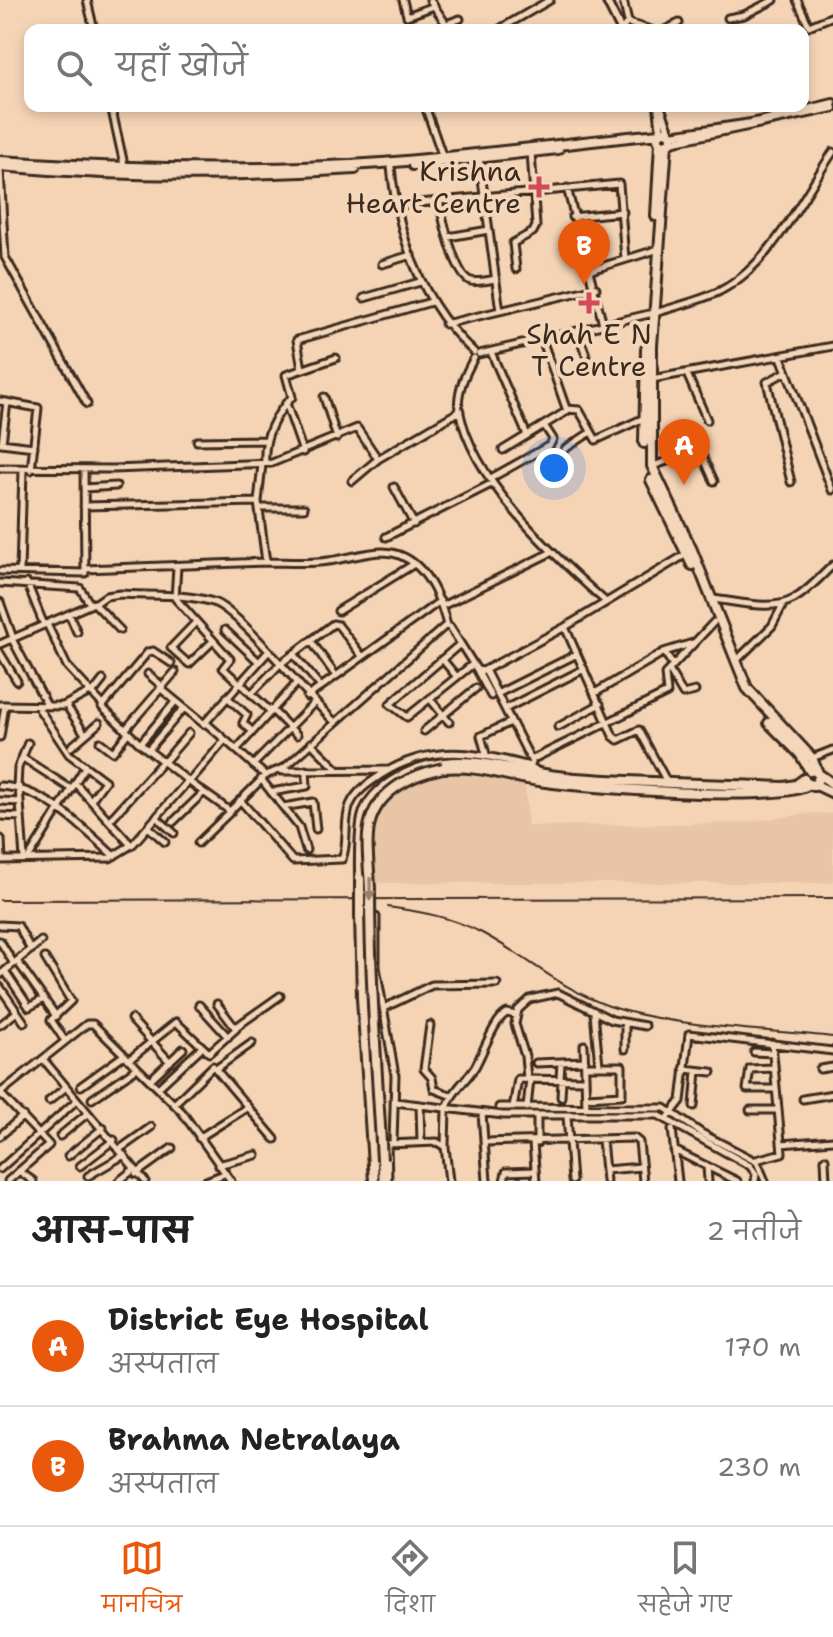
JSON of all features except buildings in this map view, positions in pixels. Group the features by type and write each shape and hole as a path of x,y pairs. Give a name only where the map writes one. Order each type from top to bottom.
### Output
{"main road":[{"path":"0,166 281,174 391,167 665,138"},
{"path":"125,170 383,163 442,155 665,138"},
{"path":"665,138 644,418 644,456 652,483 690,552 740,687 753,706 800,754 812,778 833,793"},
{"path":"386,1181 382,1160 370,965 370,824 381,801 393,789 442,765 481,767 534,780 762,794 796,792 812,778 812,758 754,699 735,662 652,466 652,313"},
{"path":"374,1181 362,998 363,819 370,801 387,784 410,771 469,759 612,783 784,787 812,778 833,784"}],"street":[{"path":"87,0 93,24"},
{"path":"508,24 550,0"},
{"path":"606,0 618,24"},
{"path":"623,0 628,23 631,24"},
{"path":"728,18 744,15 774,0"},
{"path":"797,0 808,24"},
{"path":"405,1 404,12 410,17 432,3 446,24 460,19"},
{"path":"809,26 833,16"},
{"path":"809,111 833,106"},
{"path":"112,112 125,170"},
{"path":"427,112 442,155"},
{"path":"660,112 665,138 804,112"},
{"path":"516,269 513,243 535,229 531,152"},
{"path":"606,602 550,553 492,481 460,411 463,377 476,355 702,299 746,273 762,256 833,152"},
{"path":"479,158 500,311"},
{"path":"0,166 5,257 87,404"},
{"path":"391,167 398,205 420,282 444,324 476,355"},
{"path":"398,205 619,184 625,259"},
{"path":"567,188 572,217 591,270 603,324"},
{"path":"439,200 448,237 466,278 472,282 496,279"},
{"path":"572,217 623,212"},
{"path":"448,237 489,230"},
{"path":"591,270 656,250"},
{"path":"382,264 411,255"},
{"path":"364,298 420,282"},
{"path":"444,324 596,288"},
{"path":"302,369 297,340 431,302"},
{"path":"577,331 586,355"},
{"path":"542,339 567,409"},
{"path":"651,379 833,346"},
{"path":"491,352 527,435"},
{"path":"781,357 832,490"},
{"path":"266,562 260,505 263,463 266,440 278,411 292,397 286,375 336,358"},
{"path":"786,372 767,382 791,482"},
{"path":"687,374 707,420"},
{"path":"324,397 337,438"},
{"path":"20,571 27,470 34,447 38,408 4,402 1,443 34,447"},
{"path":"286,403 303,452"},
{"path":"503,450 567,409 579,410 598,440 644,418"},
{"path":"352,481 378,459 460,411"},
{"path":"386,537 492,481 550,445 553,439 544,425"},
{"path":"0,468 84,470 263,463 303,452 359,429 378,459"},
{"path":"565,449 591,432"},
{"path":"197,441 266,440"},
{"path":"652,466 695,451 703,457 714,481"},
{"path":"0,571 85,573 84,470"},
{"path":"84,488 116,486"},
{"path":"394,487 414,524"},
{"path":"84,506 260,505 304,508"},
{"path":"85,569 324,562 383,552 414,564 435,588 447,625 505,709 538,772"},
{"path":"460,644 390,702 405,717 457,677 475,667 485,670 565,627 690,552"},
{"path":"307,697 441,604 550,553"},
{"path":"338,611 414,564"},
{"path":"710,598 770,605 784,603 795,598 833,565"},
{"path":"177,566 175,598 230,659 223,668 297,735"},
{"path":"0,583 82,588 93,604 120,630"},
{"path":"27,583 67,666 91,693 140,744 203,793 231,810"},
{"path":"0,644 106,596 120,594 215,603 242,623 307,697 335,722"},
{"path":"0,602 13,638 48,706"},
{"path":"735,662 763,637 784,603"},
{"path":"69,614 77,632"},
{"path":"531,760 667,693 663,677 714,622"},
{"path":"195,623 171,648 189,664 213,641"},
{"path":"251,694 279,665 336,623 362,656"},
{"path":"198,843 229,817 231,810 263,777 278,771 295,758 447,625"},
{"path":"565,627 618,740 639,730 667,782"},
{"path":"225,630 259,662"},
{"path":"311,641 336,676"},
{"path":"595,693 664,652 694,643"},
{"path":"103,705 148,652 153,651 171,663"},
{"path":"206,723 268,652"},
{"path":"664,652 683,694 695,691"},
{"path":"0,653 17,681"},
{"path":"494,695 577,654"},
{"path":"294,655 321,687"},
{"path":"442,659 457,677"},
{"path":"505,709 584,669"},
{"path":"485,670 494,695"},
{"path":"100,742 111,752 175,672"},
{"path":"148,674 175,702 206,723 253,765 301,832 306,850"},
{"path":"0,737 3,705 66,705 91,693 103,680"},
{"path":"236,750 296,684"},
{"path":"424,731 476,688"},
{"path":"227,697 247,715 243,723 252,731"},
{"path":"430,699 449,722"},
{"path":"140,744 175,702"},
{"path":"253,765 314,703"},
{"path":"558,727 600,704"},
{"path":"66,705 85,734"},
{"path":"37,706 69,754 106,782 91,800"},
{"path":"148,750 184,708"},
{"path":"486,755 481,736 511,722"},
{"path":"71,747 99,723"},
{"path":"109,821 189,733"},
{"path":"1,839 1,860 114,856 131,845 225,740"},
{"path":"26,859 18,768 28,743"},
{"path":"311,743 338,770"},
{"path":"812,758 833,750"},
{"path":"240,800 293,861 342,859 351,803 367,785 389,770 434,753 464,751 538,772"},
{"path":"23,758 73,786 91,800 131,845"},
{"path":"271,792 307,786 306,770 295,758"},
{"path":"26,859 85,767"},
{"path":"278,771 389,770"},
{"path":"0,786 18,787 59,810 114,856"},
{"path":"173,822 203,793"},
{"path":"0,801 20,802"},
{"path":"283,807 313,802 316,829"},
{"path":"0,816 21,817"},
{"path":"156,817 174,833"},
{"path":"148,827 165,842"},
{"path":"376,917 376,967 386,1007 395,1075 393,1143"},
{"path":"0,925 18,926 31,950"},
{"path":"0,941 56,1016"},
{"path":"41,941 2,973 29,1007 44,999"},
{"path":"45,958 71,1003 52,1022 65,1041"},
{"path":"386,1007 432,985 497,984"},
{"path":"0,987 24,1022"},
{"path":"527,1108 529,1079 515,1029 516,1015 530,999 558,993 594,1012 625,1023 645,1026"},
{"path":"81,1086 176,1022 209,1053 236,1027 280,996"},
{"path":"217,1004 236,1027"},
{"path":"199,1005 228,1037"},
{"path":"0,1025 17,1012"},
{"path":"594,1012 599,1065"},
{"path":"449,1181 445,1147 447,1107 474,1068 499,1017 507,1013 516,1015"},
{"path":"131,1019 170,1062"},
{"path":"8,1181 48,1147 0,1093 90,1023 174,1104 231,1181"},
{"path":"625,1023 625,1049"},
{"path":"430,1025 424,1069 432,1078 434,1089 452,1096"},
{"path":"669,1116 681,1101 691,1033 833,1051"},
{"path":"216,1069 252,1043"},
{"path":"755,1161 781,1155 772,1043"},
{"path":"584,1045 586,1108"},
{"path":"158,1088 202,1047"},
{"path":"150,1080 183,1049"},
{"path":"754,1052 773,1053"},
{"path":"43,1059 114,1140 134,1172 145,1181"},
{"path":"561,1062 561,1097"},
{"path":"536,1063 622,1064 623,1093 586,1097"},
{"path":"174,1104 211,1067 216,1069 275,1139"},
{"path":"820,1069 833,1067"},
{"path":"92,1099 137,1068"},
{"path":"774,1068 750,1069 747,1089 776,1089"},
{"path":"684,1069 712,1072"},
{"path":"694,1106 697,1071"},
{"path":"513,1108 515,1081 585,1080"},
{"path":"49,1101 66,1087"},
{"path":"803,1099 833,1094"},
{"path":"0,1169 77,1100"},
{"path":"395,1102 482,1113 537,1116 586,1108 661,1107 697,1140 752,1168 755,1181"},
{"path":"420,1106 421,1142"},
{"path":"199,1138 248,1107"},
{"path":"499,1107 564,1113 669,1116 755,1161 762,1168 765,1181"},
{"path":"750,1110 778,1110"},
{"path":"60,1136 88,1113"},
{"path":"482,1113 487,1181"},
{"path":"564,1113 572,1181"},
{"path":"0,1136 23,1116"},
{"path":"536,1181 537,1116"},
{"path":"88,1176 151,1127"},
{"path":"68,1156 103,1128"},
{"path":"672,1129 678,1181"},
{"path":"484,1142 568,1143 636,1139 643,1181"},
{"path":"80,1166 114,1140"},
{"path":"602,1140 606,1181"},
{"path":"781,1144 833,1140"},
{"path":"386,1181 386,1145 421,1142 443,1143 445,1147"},
{"path":"119,1181 172,1148"},
{"path":"674,1150 736,1181"},
{"path":"217,1165 256,1155"},
{"path":"825,1159 826,1181"},
{"path":"707,1166 708,1181"},
{"path":"605,1170 641,1167"},
{"path":"19,1171 33,1181"},
{"path":"504,1181 506,1172 535,1171"},
{"path":"206,1181 224,1174"}],"shaded area":[{"path":"456,768 525,784 528,826 740,823 812,813 833,814 833,883 373,883 370,815 389,789"}],"railway":[{"path":"0,900 833,898"},
{"path":"388,907 436,916 471,927 560,982 609,1006 662,1019 833,1037"}],"place":[{"name":"Krishna Heart Centre","path":"539,187"},
{"name":"Brahma Netralaya","path":"584,285"},
{"name":"Shah E N T Centre","path":"589,303"},
{"name":"District Eye Hospital","path":"684,485"}]}
